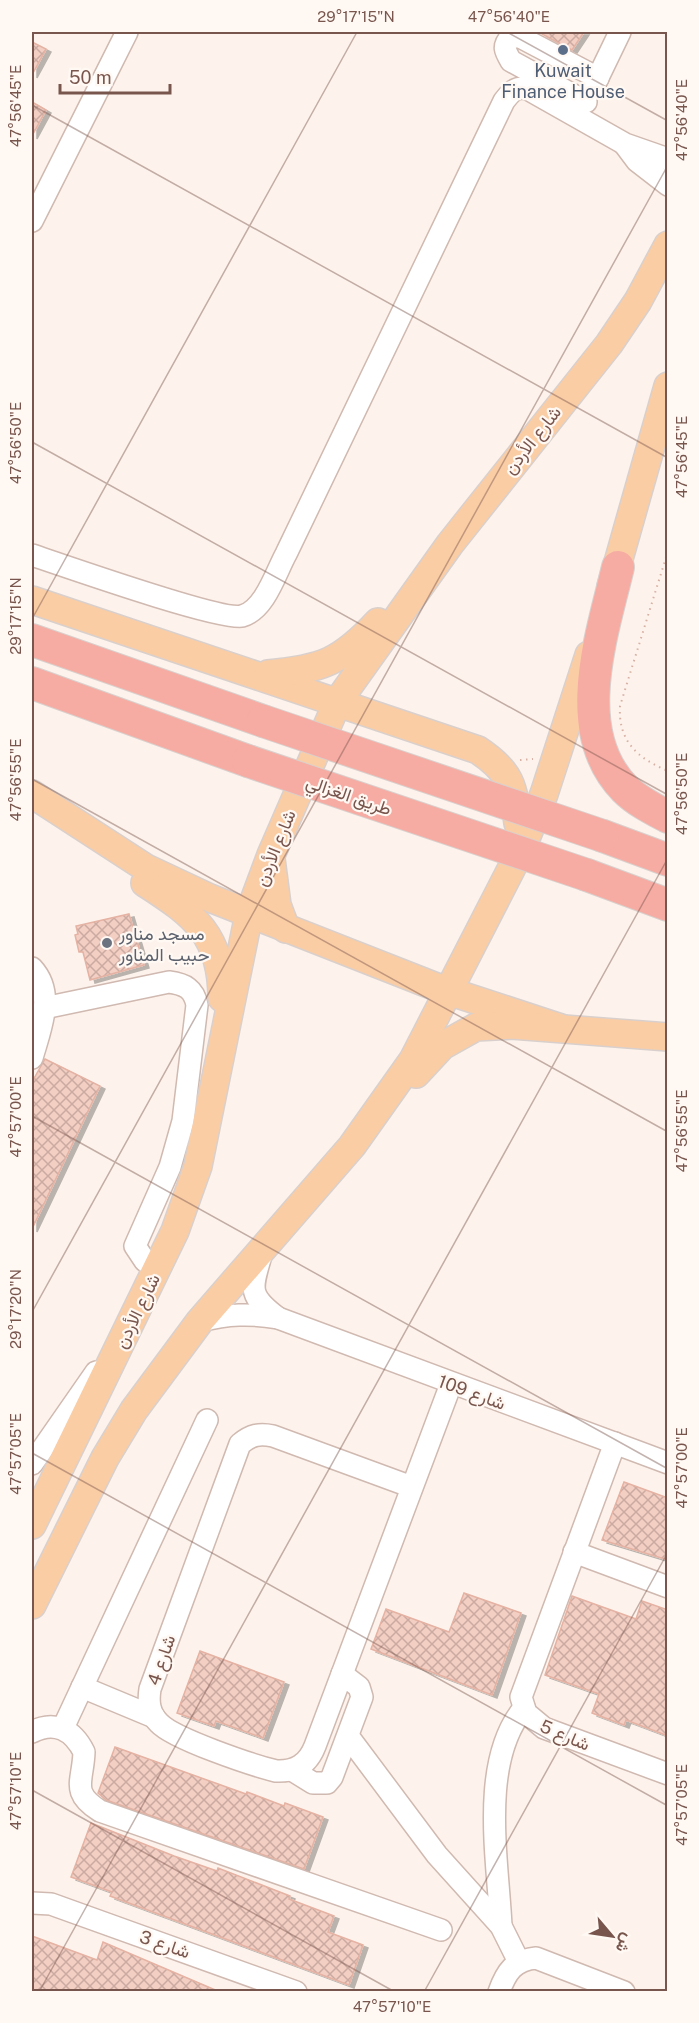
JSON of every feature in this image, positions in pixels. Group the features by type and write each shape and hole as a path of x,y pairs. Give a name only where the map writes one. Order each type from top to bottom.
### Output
{"highway":[{"path":"618,567 598,658 594,690 596,727 603,756 626,790 668,817"},
{"path":"32,632 123,672"},
{"path":"32,640 668,860"},
{"name":"طريق الغزالي","path":"32,683 248,761 587,875 668,905"}],"main road":[{"name":"شارع الأردن","path":"32,1524 159,1266 198,1166 249,914 271,855 338,701 450,544 609,344 638,301 668,245"},
{"path":"352,1146 413,1060 522,848 544,794 618,567 668,386"},
{"path":"229,666 268,674 303,671 337,659 362,639 450,544"},
{"path":"32,600 338,701 478,750 494,760 511,780 522,848"},
{"path":"41,801 146,868 249,914 448,991 561,1028"},
{"path":"41,801 113,863 176,903 205,931 217,952 221,967 222,1048"},
{"path":"271,855 274,888 286,929"},
{"path":"365,959 413,968 432,968 449,964 469,948"},
{"path":"32,1605 105,1458 134,1410 200,1321 263,1246 442,1046 476,1027 494,1025 668,1037"}],"street":[{"path":"32,221 126,32"},
{"path":"582,110 620,32"},
{"path":"598,78 520,37 511,37 505,42 504,49 511,61 582,110 625,144 637,161 668,185"},
{"path":"32,555 204,609 241,616 251,612 265,594 286,554 504,100 519,87 582,110"},
{"path":"625,144 668,159"},
{"path":"32,968 45,992 45,1008 32,1058"},
{"path":"45,1008 169,982 183,984 195,995 197,1005 183,1121 170,1167 135,1246 145,1261 159,1266"},
{"name":"شارع 109","path":"263,1246 253,1285 258,1304 278,1318"},
{"name":"شارع 109","path":"200,1321 229,1314 253,1313 278,1318 668,1463"},
{"path":"32,1464 133,1320"},
{"path":"292,1770 307,1761 312,1754 451,1384"},
{"path":"63,1728 207,1420"},
{"name":"شارع 4","path":"154,1717 150,1708 150,1689 240,1444 250,1436 261,1434 273,1436 412,1487"},
{"name":"شارع 5","path":"615,1443 521,1697 524,1708 532,1721 544,1728 668,1774"},
{"path":"574,1552 668,1587"},
{"path":"82,1687 154,1717 176,1735 267,1769 292,1770 313,1783 327,1783 362,1697 359,1687 342,1674"},
{"path":"501,1926 494,1781 513,1721 524,1708"},
{"path":"32,1732 42,1727 63,1728 72,1734 84,1752 79,1789 82,1798 100,1811 441,1930"},
{"path":"348,1736 437,1855 501,1926 519,1962"},
{"name":"شارع 3","path":"32,1903 51,1904 297,1992"},
{"path":"500,1992 507,1973 519,1962 536,1958 544,1959 624,1992"}],"path":[{"path":"668,551 620,706 619,717 625,738 637,754 668,771"}],"building":[{"path":"543,32 584,32 572,50 542,34"},
{"path":"32,42 46,49 32,75"},
{"path":"32,102 46,110 32,136"},
{"name":"مسجد مناور حبيب المناور","path":"129,914 144,965 90,980 83,952 79,952 75,935 78,934 76,926"},
{"path":"45,1059 100,1086 32,1229 32,1082"},
{"path":"624,1482 668,1498 668,1560 602,1540"},
{"path":"464,1593 521,1613 492,1695 371,1649 386,1609 449,1632"},
{"path":"572,1596 636,1619 642,1601 668,1610 668,1736 626,1720 624,1725 592,1713 599,1694 545,1675"},
{"path":"200,1651 284,1682 263,1738 216,1721 214,1726 177,1713"},
{"path":"115,1747 246,1794 247,1792 284,1806 285,1803 323,1817 304,1869 106,1800 98,1793"},
{"path":"91,1823 174,1856 217,1871 218,1868 334,1916 328,1932 363,1945 349,1985 110,1896 112,1892 71,1877"},
{"path":"32,1936 97,1960 103,1942 220,1992 32,1992"}],"place":[{"name":"Kuwait Finance House","path":"563,50"},
{"name":"مسجد مناور حبيب المناور","path":"107,943"}]}
